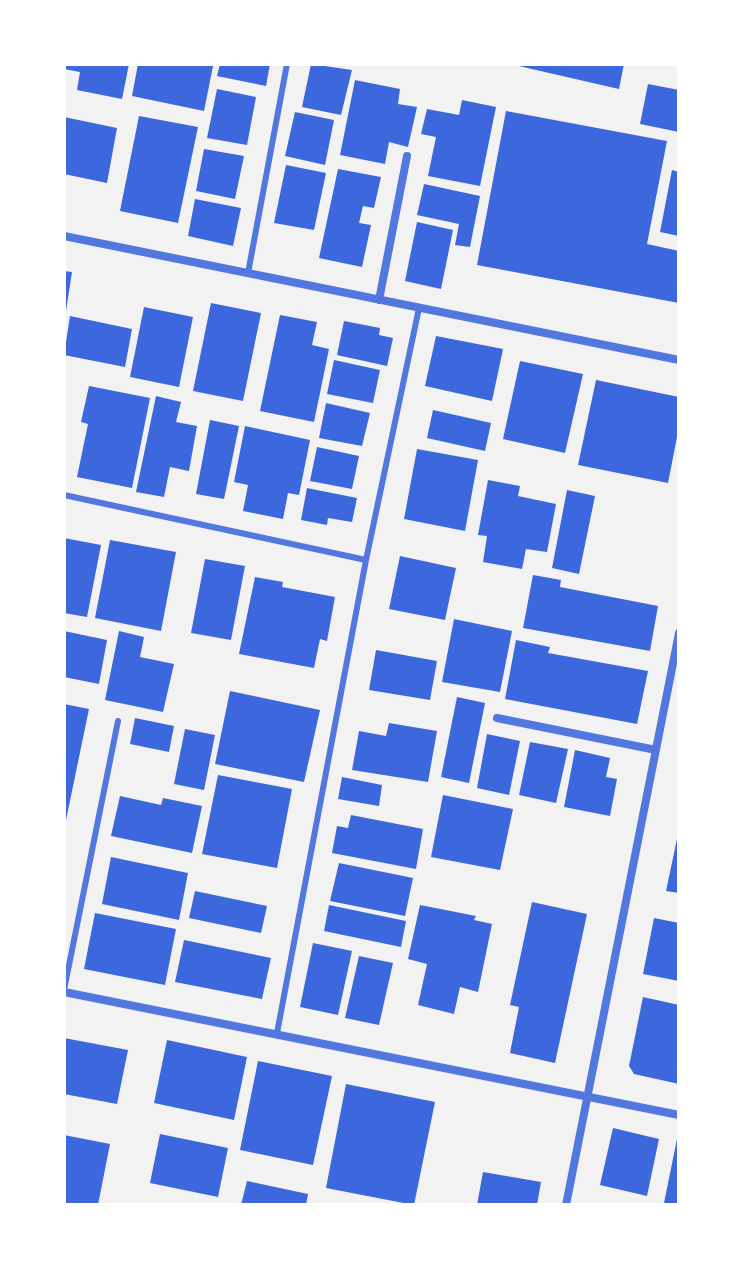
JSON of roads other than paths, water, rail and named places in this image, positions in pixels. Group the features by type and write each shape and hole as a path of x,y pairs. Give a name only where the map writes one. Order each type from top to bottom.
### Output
{"street":[{"path":"379,300 407,156"},
{"path":"64,236 679,360"},
{"path":"566,1205 679,633"},
{"path":"497,718 656,750"},
{"path":"64,991 679,1115"}],"lane":[{"path":"248,273 287,64"},
{"path":"277,1033 366,560 419,308"},
{"path":"64,495 366,560"},
{"path":"64,991 118,721"}]}
